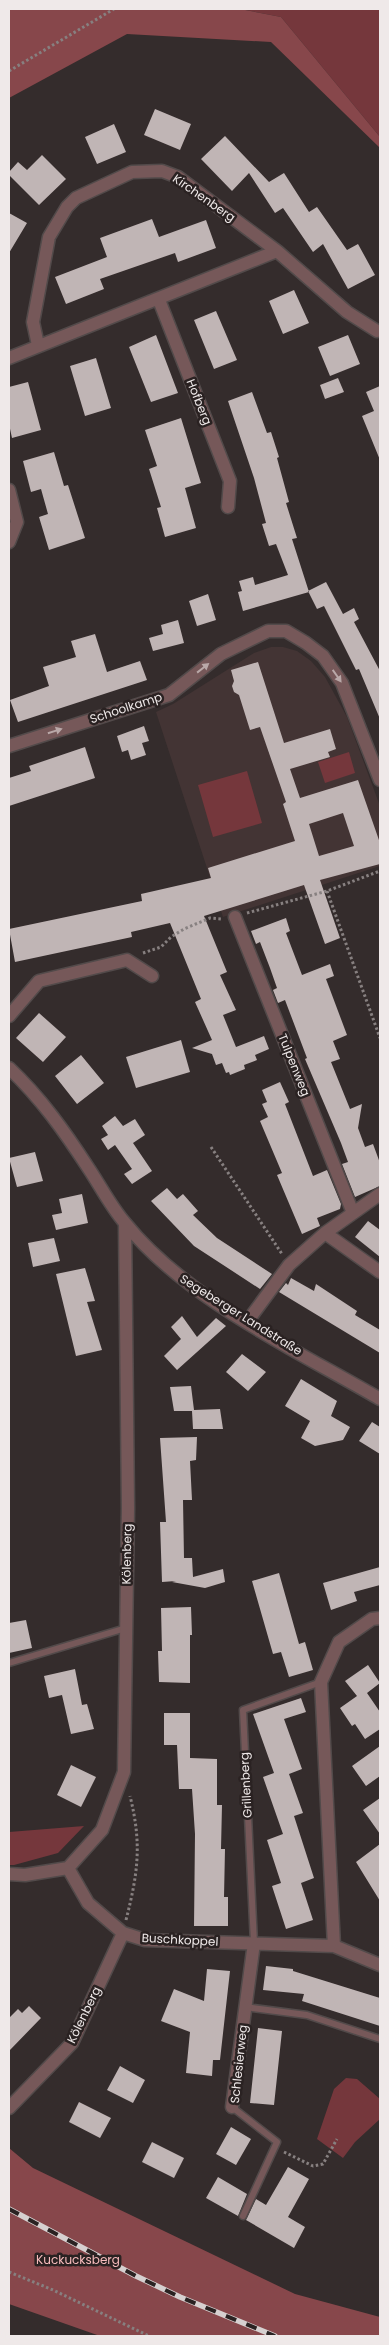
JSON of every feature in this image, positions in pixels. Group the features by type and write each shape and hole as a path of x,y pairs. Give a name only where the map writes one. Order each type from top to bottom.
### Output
{"street":[{"name":"Kirchenberg","path":"38,345 34,322 49,237 57,220 76,198 132,172 162,171 178,176 277,251 347,312 377,331"},
{"path":"9,358 277,251"},
{"name":"Hofberg","path":"158,300 230,481 228,506"},
{"path":"9,490 17,522 9,542"},
{"name":"Schoolkamp","path":"9,746 169,695 221,654 268,631 286,632 306,643 323,656 342,683 380,780"},
{"name":"Tulpenweg","path":"235,917 353,1214"},
{"path":"9,1016 39,981 127,960 152,976"},
{"name":"Segeberger Landstraße","path":"9,1068 34,1092 62,1127 124,1223 180,1278 247,1322 380,1399"},
{"path":"247,1322 289,1265 324,1233 380,1194"},
{"name":"Kölenberg","path":"68,1868 102,1830 124,1772 128,1498 124,1223"},
{"path":"324,1233 380,1272"},
{"path":"334,1946 321,1682 339,1642 372,1619 380,1618"},
{"path":"9,1874 24,1875 68,1868"},
{"name":"Buschkoppel","path":"68,1868 88,1903 123,1933 145,1940 334,1946 380,1964"},
{"name":"Kölenberg","path":"9,2108 72,2043 123,1933"},
{"name":"Schlesierweg","path":"232,2107 254,1943"}],"lane":[{"path":"9,1662 126,1628"},
{"name":"Grillenberg","path":"254,1943 243,1710 321,1682"},
{"path":"245,2007 307,2015 380,2039"},
{"name":"Schlesierweg","path":"232,2107 277,2142 275,2148"},
{"path":"243,2216 275,2148"}],"path":[{"path":"9,71 114,9"},
{"path":"127,960 161,946 184,929 210,918 226,920 327,891 380,872"},
{"path":"327,891 380,1038"},
{"path":"211,1147 289,1265"},
{"path":"123,1933 134,1891 139,1855 134,1812 124,1772"},
{"path":"275,2148 313,2166 323,2164 338,2139"},
{"path":"9,2272 53,2290 149,2336"}],"shaded area":[{"path":"240,9 380,9 380,137 281,17"},
{"path":"271,647 283,647 297,651 311,661 325,677 347,717 380,806 380,866 223,917 156,712 173,704 254,653"},
{"path":"349,752 355,773 325,783 318,762"},
{"path":"247,771 262,823 213,837 198,785"},
{"path":"84,1826 58,1853 9,1865 9,1832"},
{"path":"346,2078 357,2079 380,2099 380,2119 355,2142 343,2158 317,2139 334,2089"}],"green space":[{"path":"9,9 240,9 281,17 380,137 380,148 271,42 127,34 9,98"},
{"name":"Kuckucksberg","path":"9,2148 33,2168 295,2294 380,2317 380,2336 100,2336 9,2304"}],"building":[{"path":"155,109 191,124 180,150 144,135"},
{"path":"114,124 126,152 97,164 85,137"},
{"path":"225,136 269,182 284,173 309,212 317,207 347,250 358,244 375,275 348,289 323,244 313,252 283,208 275,213 249,173 232,191 201,159"},
{"path":"42,155 66,179 39,205 9,175 9,172 18,162 27,170"},
{"path":"9,213 27,223 9,253"},
{"path":"152,219 159,237 206,220 216,248 178,262 175,253 100,279 104,289 66,304 55,277 107,257 100,238"},
{"path":"294,290 309,323 283,334 269,301"},
{"path":"216,311 237,360 214,369 194,320"},
{"path":"156,335 178,393 151,402 129,347"},
{"path":"348,335 360,364 330,376 318,347"},
{"path":"96,358 111,408 85,416 70,366"},
{"path":"338,378 344,392 325,399 320,385"},
{"path":"28,382 41,430 12,438 9,424 9,387"},
{"path":"380,386 380,460 362,416 374,411 366,392"},
{"path":"252,392 267,433 271,432 279,457 277,458 289,502 286,503 297,538 292,539 309,592 243,611 238,592 242,591 239,581 253,577 255,585 288,575 276,544 269,546 262,524 266,523 254,478 228,401"},
{"path":"181,418 201,483 185,488 196,528 165,537 157,508 161,507 149,469 157,466 145,430"},
{"path":"54,452 64,486 68,485 85,538 49,550 39,517 48,514 41,489 31,492 23,461"},
{"path":"326,582 343,614 354,608 359,619 354,622 380,671 380,719 359,669 356,670 324,606 317,609 308,591"},
{"path":"208,594 216,620 197,626 189,601"},
{"path":"178,620 184,643 153,651 149,638 163,634 161,625"},
{"path":"95,634 107,672 140,661 147,680 18,722 10,700 49,686 43,667 76,657 71,641"},
{"path":"258,662 284,743 330,729 336,749 328,752 330,757 290,769 300,798 358,780 380,843 380,864 320,880 340,938 325,944 304,885 204,916 227,972 220,975 236,1010 223,1015 236,1047 264,1036 269,1049 255,1055 257,1060 244,1065 245,1069 230,1075 229,1072 226,1073 222,1063 216,1065 212,1054 192,1048 212,1040 195,1002 201,999 170,923 131,932 132,937 15,962 9,929 142,901 141,894 211,878 208,868 295,841 283,804 286,802 260,727 250,730 239,695 234,692 232,686 234,681 231,670","holes":["343,813 354,846 319,856 309,824"]},
{"path":"144,726 149,741 142,743 146,755 131,760 128,750 122,752 117,736"},
{"path":"85,747 95,778 9,806 9,778 31,771 29,766"},
{"path":"286,918 290,931 286,933 302,975 330,964 334,976 326,979 347,1035 333,1041 340,1059 331,1062 350,1109 362,1104 358,1128 365,1147 373,1144 380,1163 380,1186 355,1197 342,1164 348,1162 341,1143 305,1059 307,1058 285,1000 278,1003 273,990 277,988 270,968 260,942 256,944 251,931"},
{"path":"39,1013 66,1037 43,1062 16,1038"},
{"path":"181,1040 190,1072 136,1088 126,1057"},
{"path":"81,1055 104,1083 77,1104 55,1076"},
{"path":"280,1082 289,1102 285,1104 313,1176 327,1170 341,1204 340,1209 317,1218 320,1226 302,1234 277,1175 282,1173 260,1121 268,1117 262,1104 267,1102 262,1090"},
{"path":"115,1116 123,1126 135,1119 145,1135 133,1143 152,1171 132,1184 124,1174 132,1169 115,1145 108,1150 101,1139 108,1135 102,1126"},
{"path":"35,1152 43,1181 17,1187 9,1158"},
{"path":"167,1188 177,1199 183,1194 198,1211 193,1215 217,1238 272,1274 260,1289 194,1246 151,1201"},
{"path":"82,1194 88,1223 56,1230 52,1215 62,1213 59,1199"},
{"path":"368,1221 380,1230 380,1257 355,1237"},
{"path":"54,1238 60,1261 33,1267 28,1243"},
{"path":"85,1268 95,1301 87,1302 102,1350 76,1356 56,1274"},
{"path":"291,1278 314,1291 316,1284 357,1311 355,1315 380,1330 380,1353 279,1292 286,1283 288,1285"},
{"path":"182,1316 197,1337 216,1318 226,1326 177,1370 164,1356 181,1339 171,1327"},
{"path":"242,1354 266,1372 248,1391 226,1372"},
{"path":"301,1379 337,1401 331,1416 350,1427 343,1440 315,1446 301,1438 310,1421 285,1406"},
{"path":"191,1386 194,1410 220,1409 223,1429 193,1429 192,1411 174,1411 170,1387"},
{"path":"372,1422 380,1427 380,1454 359,1441"},
{"path":"197,1437 196,1460 190,1461 192,1500 183,1500 184,1558 192,1558 193,1577 223,1569 225,1582 205,1588 172,1582 176,1581 162,1582 160,1522 166,1522 160,1438"},
{"path":"380,1567 380,1585 354,1592 357,1601 331,1610 323,1583"},
{"path":"279,1573 299,1644 305,1642 313,1670 289,1677 281,1652 273,1654 252,1581"},
{"path":"191,1607 190,1683 159,1682 158,1651 162,1651 161,1608"},
{"path":"26,1620 32,1648 9,1653 9,1623"},
{"path":"368,1665 380,1683 367,1693 380,1712 380,1729 365,1739 355,1724 352,1726 340,1708 357,1696 345,1681"},
{"path":"75,1669 82,1705 87,1704 94,1729 71,1734 62,1695 49,1698 44,1676"},
{"path":"301,1698 306,1712 284,1719 302,1769 289,1774 303,1813 294,1816 314,1878 301,1883 313,1920 286,1929 272,1886 281,1883 267,1840 283,1834 263,1777 274,1773 253,1714"},
{"path":"164,1713 190,1713 190,1758 217,1759 217,1805 222,1805 221,1849 225,1849 224,1897 228,1897 228,1926 194,1926 195,1834 192,1789 179,1789 177,1745 164,1745"},
{"path":"380,1746 380,1776 366,1786 352,1766"},
{"path":"71,1765 96,1777 81,1807 57,1795"},
{"path":"380,1798 380,1834 363,1810"},
{"path":"380,1844 380,1901 356,1862"},
{"path":"266,1966 293,1969 293,1971 380,1998 380,2026 302,2001 304,1994 263,1990"},
{"path":"207,1969 230,1971 220,2060 213,2060 212,2076 186,2073 190,2032 161,2021 174,1989 204,2001"},
{"path":"29,2006 41,2018 9,2051 9,2018 18,2009 22,2013"},
{"path":"258,2028 282,2031 274,2105 250,2103"},
{"path":"120,2066 145,2080 133,2103 107,2090"},
{"path":"79,2102 111,2118 100,2138 69,2122"},
{"path":"231,2127 251,2139 236,2165 216,2154"},
{"path":"152,2142 184,2158 174,2178 142,2162"},
{"path":"288,2167 309,2179 288,2217 305,2227 294,2248 246,2220 256,2199 266,2205"},
{"path":"218,2177 247,2194 238,2216 206,2198"}],"railway":[{"path":"9,2209 136,2276 180,2297 275,2336"}]}
